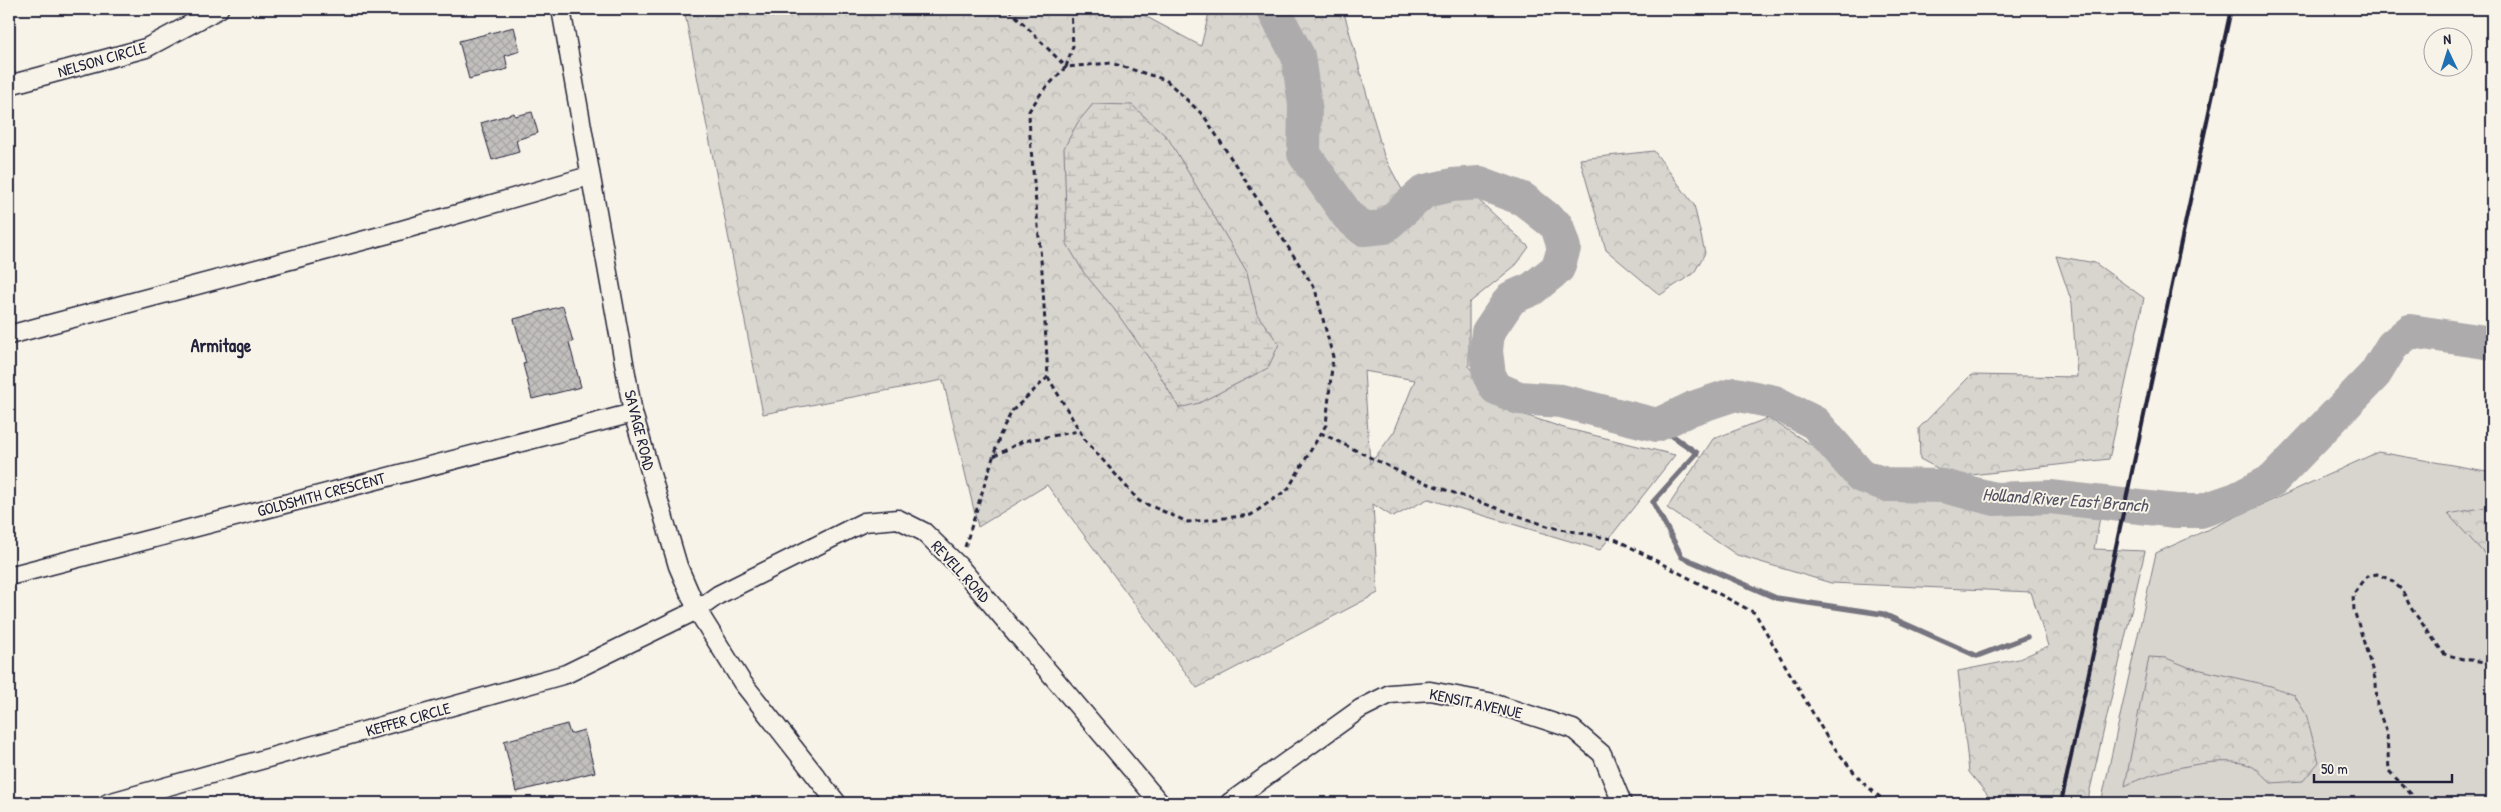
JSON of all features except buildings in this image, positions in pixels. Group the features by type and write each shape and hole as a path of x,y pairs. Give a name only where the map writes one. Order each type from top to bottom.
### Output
{"street":[{"name":"NELSON CIRCLE","path":"9,85 146,48 218,9"},
{"name":"SAVAGE ROAD","path":"561,9 589,176 603,239 633,413 678,566 697,610 742,682 830,801"},
{"path":"9,334 388,234 589,176"},
{"name":"GOLDSMITH CRESCENT","path":"9,576 633,413"},
{"name":"REVELL ROAD","path":"697,610 718,594 864,522 898,519 924,532 959,566 1160,803"},
{"name":"KEFFER CIRCLE","path":"108,803 566,674 697,610"},
{"name":"KENSIT AVENUE","path":"1229,803 1360,709 1390,694 1430,691 1489,702 1574,729 1602,754 1622,803"}],"path":[{"path":"1009,9 1066,66 1111,63 1166,80 1204,116 1315,289 1333,357 1326,425 1288,489 1251,515 1188,522 1139,500 1084,440 1048,376 1029,111 1042,92 1066,66 1073,46 1071,9"},
{"path":"959,566 1000,435 1012,411 1048,376"},
{"path":"993,456 1023,441 1079,431"},
{"path":"1320,433 1412,478 1550,528 1617,540 1755,613 1829,741 1861,781 1887,803"},
{"path":"2413,803 2411,794 2389,771 2386,734 2377,706 2376,682 2354,610 2353,595 2368,576 2377,574 2391,580 2402,590 2411,608 2444,654 2463,660 2492,663"}],"green space":[{"path":"684,9 1132,9 1201,46 1210,9 1343,9 1384,156 1413,210 1470,192 1529,247 1516,265 1469,303 1469,367 1504,408 1564,428 1675,455 1600,550 1428,499 1393,517 1373,504 1378,593 1197,688 1047,485 978,527 943,380 763,414","holes":["1364,371 1415,380 1394,432 1370,464"]},
{"path":"1093,104 1132,105 1168,138 1247,272 1257,314 1279,344 1268,368 1199,403 1179,408 1153,364 1114,309 1084,273 1067,244 1064,148 1078,122"},
{"path":"1654,151 1694,205 1705,253 1694,273 1660,295 1606,250 1580,159"},
{"path":"2056,256 2095,263 2144,298 2109,459 1954,477 1920,459 1919,428 1971,375 2077,377 2072,303"},
{"path":"1768,418 1846,465 1891,488 1923,493 2025,501 2075,509 2100,517 2094,549 2145,551 2087,803 1994,803 1969,772 1958,671 2019,659 2048,646 2031,592 1831,583 1737,555 1667,508 1713,439"},
{"path":"2378,452 2492,472 2492,803 2101,803 2156,553"},
{"path":"2492,506 2492,562 2448,514"},
{"path":"2149,657 2166,658 2188,667 2271,686 2294,695 2306,714 2319,762 2303,781 2271,783 2253,767 2241,763 2226,762 2208,763 2170,770 2125,786"}],"waterway":[{"name":"Holland River East Branch","path":"1273,9 1298,56 1305,105 1304,154 1348,216 1363,229 1384,227 1425,191 1452,185 1480,183 1523,199 1557,226 1564,248 1558,268 1532,289 1511,298 1488,332 1486,351 1489,375 1496,388 1519,398 1561,401 1657,425 1693,408 1735,394 1774,402 1815,423 1861,476 1888,485 1943,486 1995,499 2050,497 2176,511 2201,511 2236,499 2273,480 2375,374 2392,346 2410,331 2492,343"},
{"path":"1657,425 1697,453 1653,502 1682,557 1776,598 1883,614 1977,656 2027,637"}],"railway":[{"path":"2061,803 2231,9"}],"district":[{"name":"Armitage","path":"221,346"}]}
